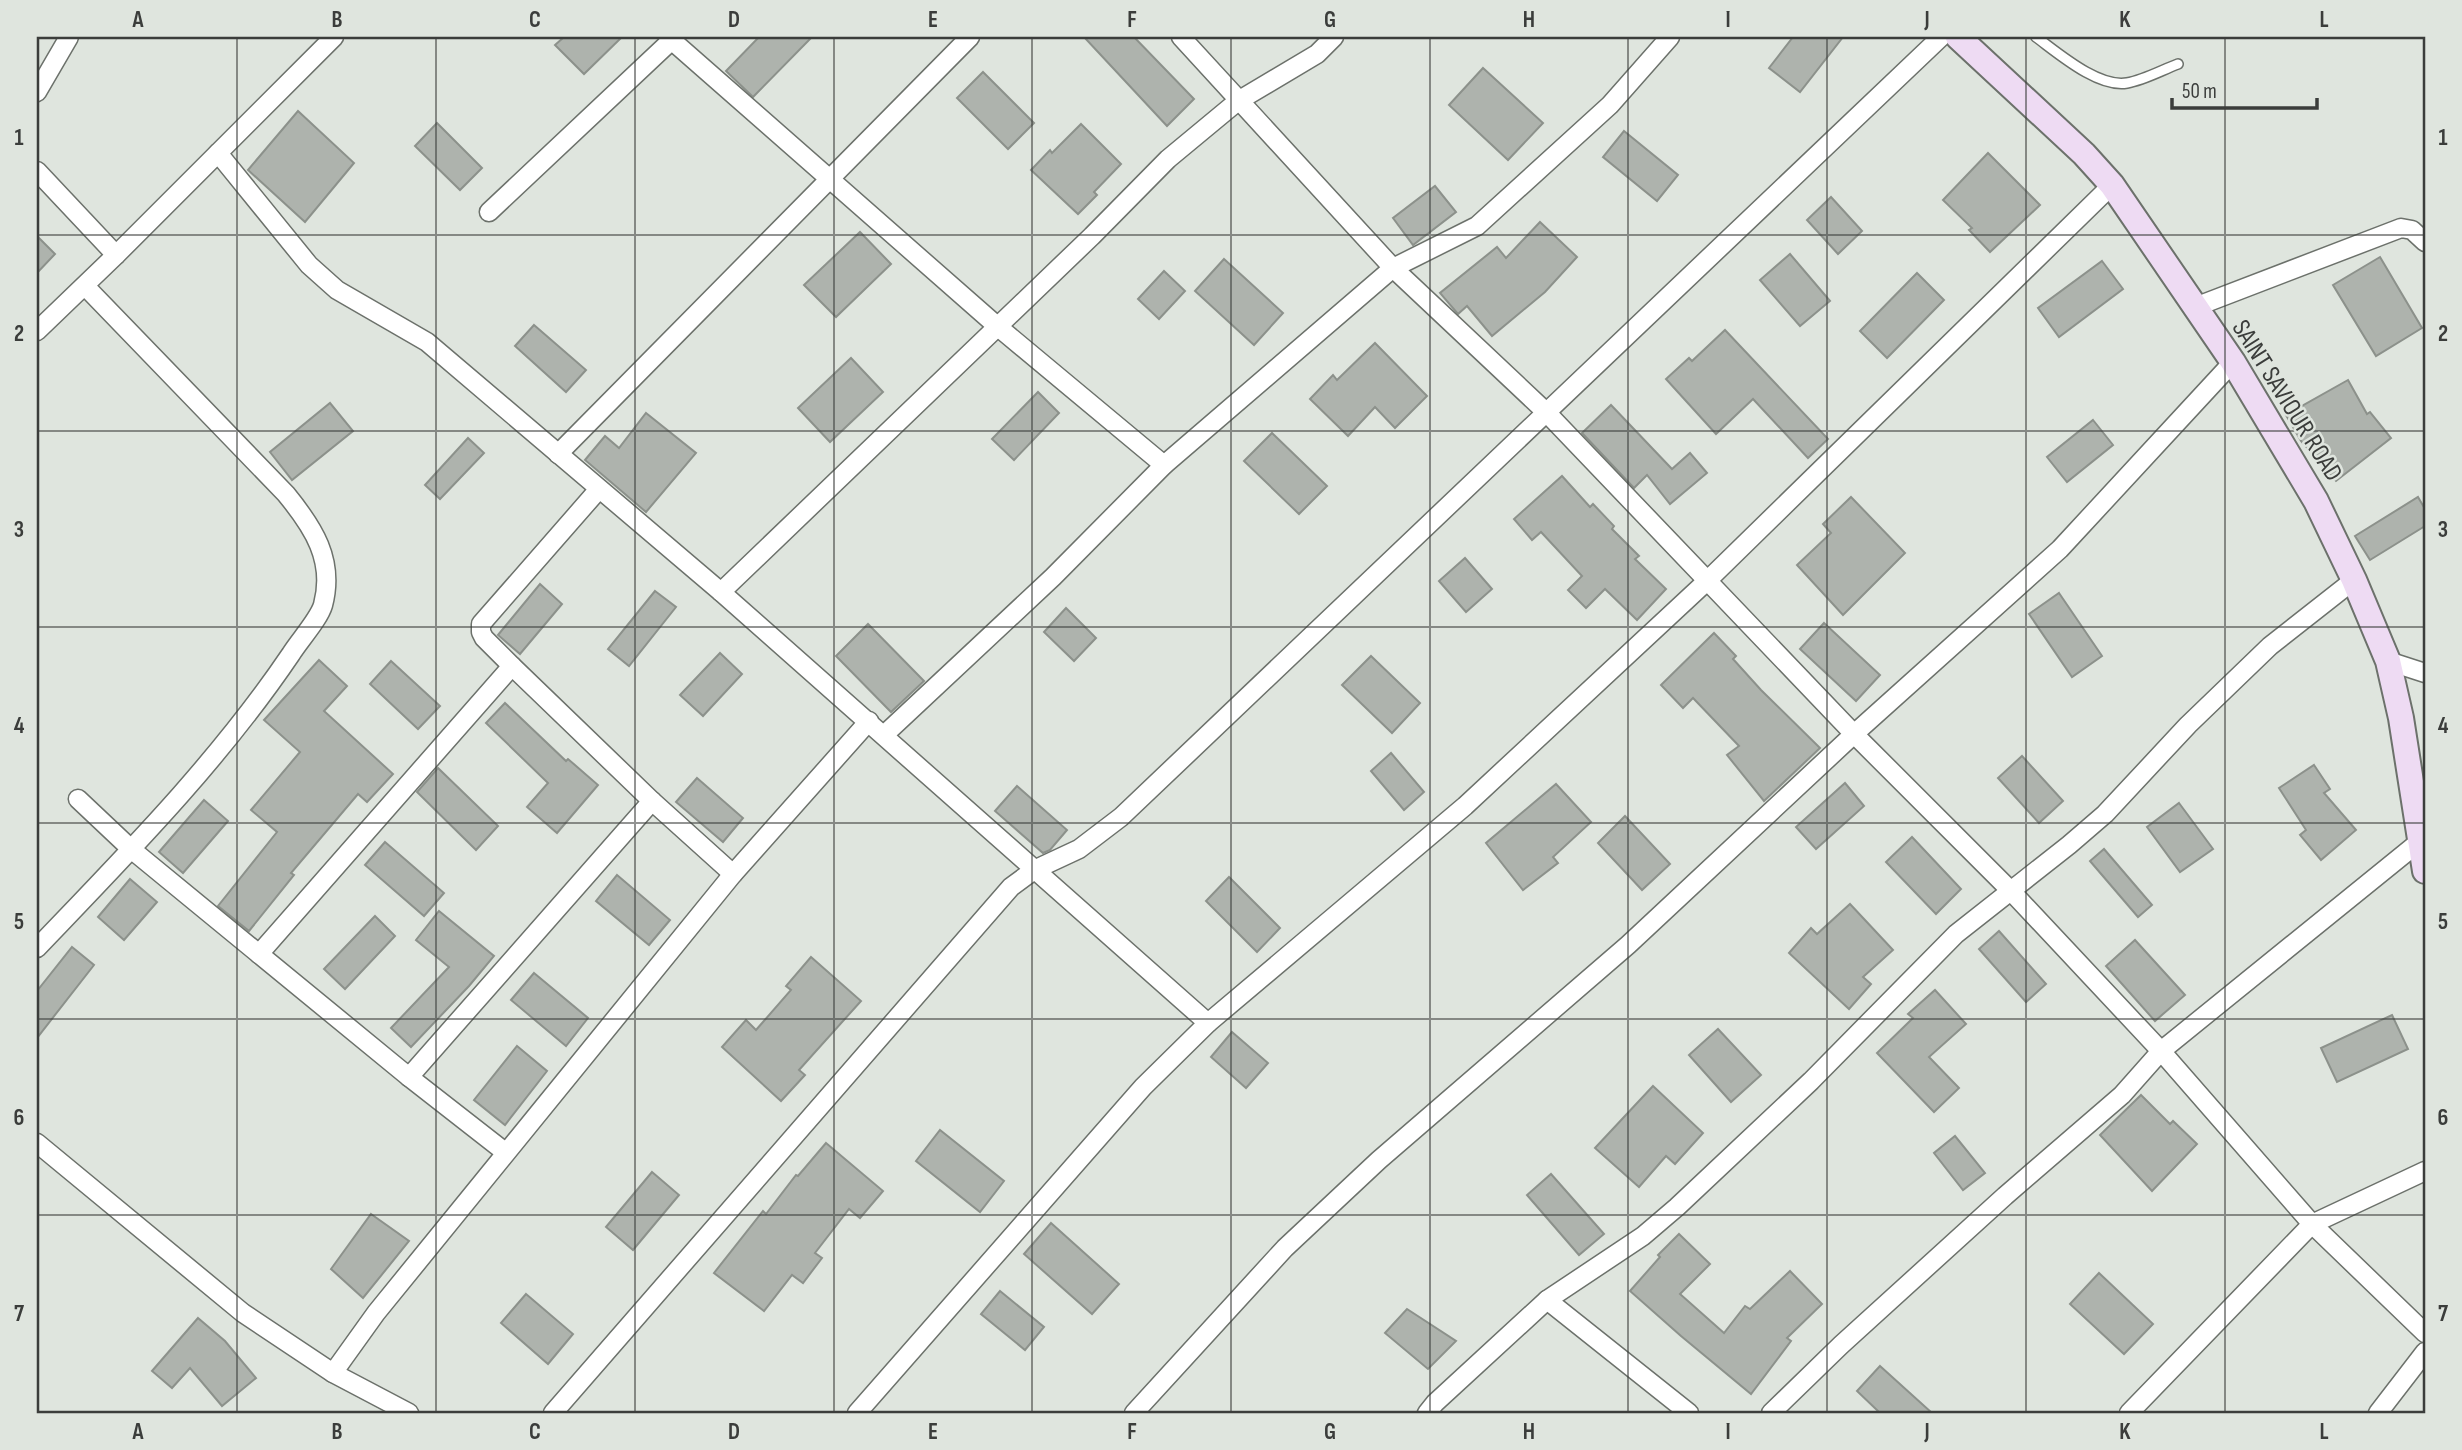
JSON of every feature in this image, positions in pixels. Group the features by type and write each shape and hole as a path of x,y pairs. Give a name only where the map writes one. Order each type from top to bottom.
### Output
{"street":[{"path":"37,92 69,37"},
{"path":"37,331 116,256 334,37"},
{"path":"558,454 971,37"},
{"path":"1181,37 1393,268 1547,413 1854,734 2010,890 2161,1051 2312,1224 2425,1334"},
{"path":"721,592 1168,159 1238,101 1317,54 1334,37"},
{"path":"884,735 1053,577 1164,465 1393,268 1477,226 1610,105 1670,37"},
{"path":"553,1413 1011,887 1034,870 1079,849 1121,817 1941,37"},
{"name":"SAINT SAVIOUR ROAD","path":"1958,37 2084,154 2112,186 2232,362 2316,501 2354,580 2388,661 2401,718 2425,871"},
{"path":"489,212 672,38 828,180 997,327 1164,465"},
{"path":"218,153 309,265 337,290 427,342 869,721 1208,1023"},
{"path":"37,172 116,256"},
{"path":"857,1413 1143,1087 1208,1023 1465,806 1708,580 2112,186"},
{"path":"2194,307 2401,228 2412,230 2425,242"},
{"path":"37,948 204,767 272,682 322,606 326,573 325,556 309,522 286,494 85,286"},
{"path":"1134,1413 1285,1248 1379,1160 1628,945 1854,734 2060,549 2232,362"},
{"path":"599,489 481,624 481,632 512,666 652,801 733,874"},
{"path":"1427,1413 1547,1300 1643,1236 1677,1207 1811,1081 1956,934 2105,814 2188,725 2270,646 2354,580"},
{"path":"2388,661 2425,673"},
{"path":"259,954 512,666"},
{"path":"333,1373 376,1313 505,1152 733,874 869,721"},
{"path":"78,799 131,849 409,1077 505,1152"},
{"path":"409,1077 652,801"},
{"path":"1771,1413 1851,1335 2122,1095 2161,1051 2419,842"},
{"path":"37,1143 243,1313 333,1373 409,1413"},
{"path":"2129,1413 2312,1224 2425,1171"},
{"path":"1547,1300 1689,1413"},
{"path":"2378,1413 2425,1352"}],"lane":[{"path":"2036,37 2079,68 2102,79 2125,84 2178,64"}],"building":[{"path":"564,37 622,37 584,74 555,45"},
{"path":"759,37 812,37 753,97 726,71"},
{"path":"1084,37 1134,37 1194,99 1167,126"},
{"path":"1793,37 1843,37 1800,92 1769,68"},
{"path":"1483,68 1543,123 1508,160 1449,105"},
{"path":"983,72 1034,123 1008,149 957,98"},
{"path":"298,111 354,163 305,222 248,170"},
{"path":"437,123 482,168 460,190 415,146"},
{"path":"1081,124 1121,164 1094,192 1097,195 1078,214 1031,170"},
{"path":"1624,131 1678,175 1657,201 1603,157"},
{"path":"1988,153 2040,205 1990,252 1969,230 1972,228 1943,200"},
{"path":"1435,186 1456,212 1413,245 1393,218"},
{"path":"1831,197 1862,231 1838,254 1807,220"},
{"path":"1540,222 1577,257 1545,292 1492,336 1467,306 1458,314 1440,293 1497,247 1506,258"},
{"path":"860,232 891,264 836,317 804,285"},
{"path":"37,236 55,254 37,273"},
{"path":"1790,254 1830,301 1800,326 1760,280"},
{"path":"2380,257 2422,328 2376,356 2333,285"},
{"path":"1224,259 1283,313 1254,345 1195,291"},
{"path":"2102,261 2123,289 2059,337 2038,308"},
{"path":"1164,271 1185,291 1159,319 1138,299"},
{"path":"1917,273 1944,300 1887,358 1860,331"},
{"path":"534,325 586,370 566,392 515,346"},
{"path":"1725,330 1828,439 1808,458 1753,399 1716,434 1666,379 1689,358 1692,361"},
{"path":"1375,343 1427,396 1395,428 1375,407 1348,436 1310,399 1333,375 1337,380"},
{"path":"851,358 883,392 830,442 798,408"},
{"path":"2348,380 2367,414 2370,412 2391,438 2336,481 2301,441 2286,415"},
{"path":"1038,392 1059,413 1014,460 992,439"},
{"path":"330,403 353,431 292,480 270,452"},
{"path":"1611,405 1672,469 1690,453 1707,473 1670,504 1647,475 1634,488 1582,433"},
{"path":"646,413 696,453 646,512 585,460 605,436 619,448"},
{"path":"2093,420 2113,445 2067,482 2047,457"},
{"path":"1272,433 1327,486 1299,514 1244,461"},
{"path":"468,438 484,453 440,499 425,485"},
{"path":"1562,476 1590,507 1593,504 1614,526 1612,529 1639,556 1635,559 1666,589 1637,620 1605,589 1586,608 1568,590 1582,576 1541,532 1532,540 1514,519"},
{"path":"1851,497 1905,553 1843,615 1797,565 1831,533 1823,524"},
{"path":"2418,497 2425,509 2425,526 2370,560 2355,536"},
{"path":"1465,558 1492,589 1466,612 1439,581"},
{"path":"540,584 562,604 520,654 498,635"},
{"path":"655,591 676,607 629,666 608,649"},
{"path":"2059,593 2102,656 2072,677 2029,614"},
{"path":"1066,608 1096,638 1074,661 1044,632"},
{"path":"1824,623 1880,675 1856,701 1800,649"},
{"path":"868,624 924,681 891,712 836,656"},
{"path":"1714,633 1736,656 1733,659 1761,690 1820,748 1764,801 1727,755 1739,746 1693,698 1683,708 1661,685"},
{"path":"720,653 742,674 703,716 680,695"},
{"path":"1371,656 1420,703 1392,733 1342,685"},
{"path":"319,660 347,686 324,711 393,774 367,802 358,794 291,873 294,875 249,931 218,906 277,832 251,810 300,752 264,720"},
{"path":"391,661 440,706 418,729 370,684"},
{"path":"505,703 566,761 568,759 598,785 557,833 527,807 548,783 486,723"},
{"path":"1391,753 1424,792 1404,810 1371,771"},
{"path":"2022,756 2063,801 2039,823 1998,778"},
{"path":"2314,765 2330,789 2324,793 2356,830 2321,860 2300,835 2306,830 2279,788"},
{"path":"438,768 498,826 476,850 417,792"},
{"path":"697,778 743,818 723,842 676,802"},
{"path":"1845,783 1864,806 1816,849 1796,827"},
{"path":"1556,784 1591,822 1553,857 1558,863 1523,890 1486,843"},
{"path":"1017,786 1067,830 1050,850 1043,853 995,811"},
{"path":"204,800 228,821 183,873 159,852"},
{"path":"2179,803 2213,849 2180,872 2147,827"},
{"path":"1625,816 1670,864 1642,890 1598,843"},
{"path":"1912,837 1961,889 1936,914 1886,862"},
{"path":"385,842 444,893 424,916 365,865"},
{"path":"2104,849 2152,905 2138,917 2090,861"},
{"path":"617,875 670,920 649,945 596,901"},
{"path":"1229,877 1280,928 1257,952 1206,901"},
{"path":"130,879 157,902 124,940 98,917"},
{"path":"1850,904 1893,950 1863,977 1871,984 1849,1009 1789,953 1811,928 1817,934"},
{"path":"439,911 494,956 411,1047 391,1028 449,967 416,940"},
{"path":"375,916 395,936 345,989 324,969"},
{"path":"1999,931 2046,984 2026,1002 1979,949"},
{"path":"2135,940 2185,995 2155,1021 2106,966"},
{"path":"72,947 94,965 37,1038 37,991"},
{"path":"811,957 861,1001 799,1070 805,1075 781,1101 722,1047 746,1020 756,1030 791,990 786,986"},
{"path":"534,973 588,1018 566,1046 511,1000"},
{"path":"1935,990 1966,1024 1929,1057 1959,1088 1934,1112 1877,1053 1913,1018 1908,1014"},
{"path":"2392,1015 2408,1049 2337,1082 2321,1048"},
{"path":"1718,1029 1761,1075 1731,1102 1689,1055"},
{"path":"1232,1032 1268,1063 1246,1088 1211,1057"},
{"path":"517,1046 547,1071 505,1125 474,1100"},
{"path":"1653,1086 1703,1133 1675,1164 1666,1156 1639,1187 1595,1148"},
{"path":"2141,1095 2170,1124 2173,1121 2197,1144 2152,1191 2100,1135"},
{"path":"940,1130 1004,1181 980,1212 916,1161"},
{"path":"1955,1136 1985,1173 1963,1190 1934,1153"},
{"path":"826,1143 883,1191 860,1218 849,1209 815,1253 822,1258 803,1283 792,1275 764,1311 714,1273 763,1211 766,1214 796,1175 798,1176"},
{"path":"652,1172 679,1195 633,1250 606,1227"},
{"path":"1551,1174 1604,1234 1579,1255 1527,1195"},
{"path":"371,1214 409,1241 363,1298 331,1269"},
{"path":"1051,1223 1119,1284 1092,1314 1024,1254"},
{"path":"1679,1234 1710,1264 1680,1294 1724,1333 1745,1306 1750,1309 1790,1271 1822,1304 1787,1338 1791,1341 1751,1394 1630,1291 1660,1257 1658,1255"},
{"path":"2099,1273 2153,1324 2124,1354 2070,1304"},
{"path":"1000,1291 1044,1327 1025,1350 981,1314"},
{"path":"526,1294 573,1334 548,1364 501,1323"},
{"path":"1407,1309 1456,1341 1428,1369 1385,1333"},
{"path":"198,1318 225,1341 256,1378 222,1406 190,1368 172,1388 152,1371"},
{"path":"1880,1366 1932,1413 1880,1413 1857,1391"}]}
